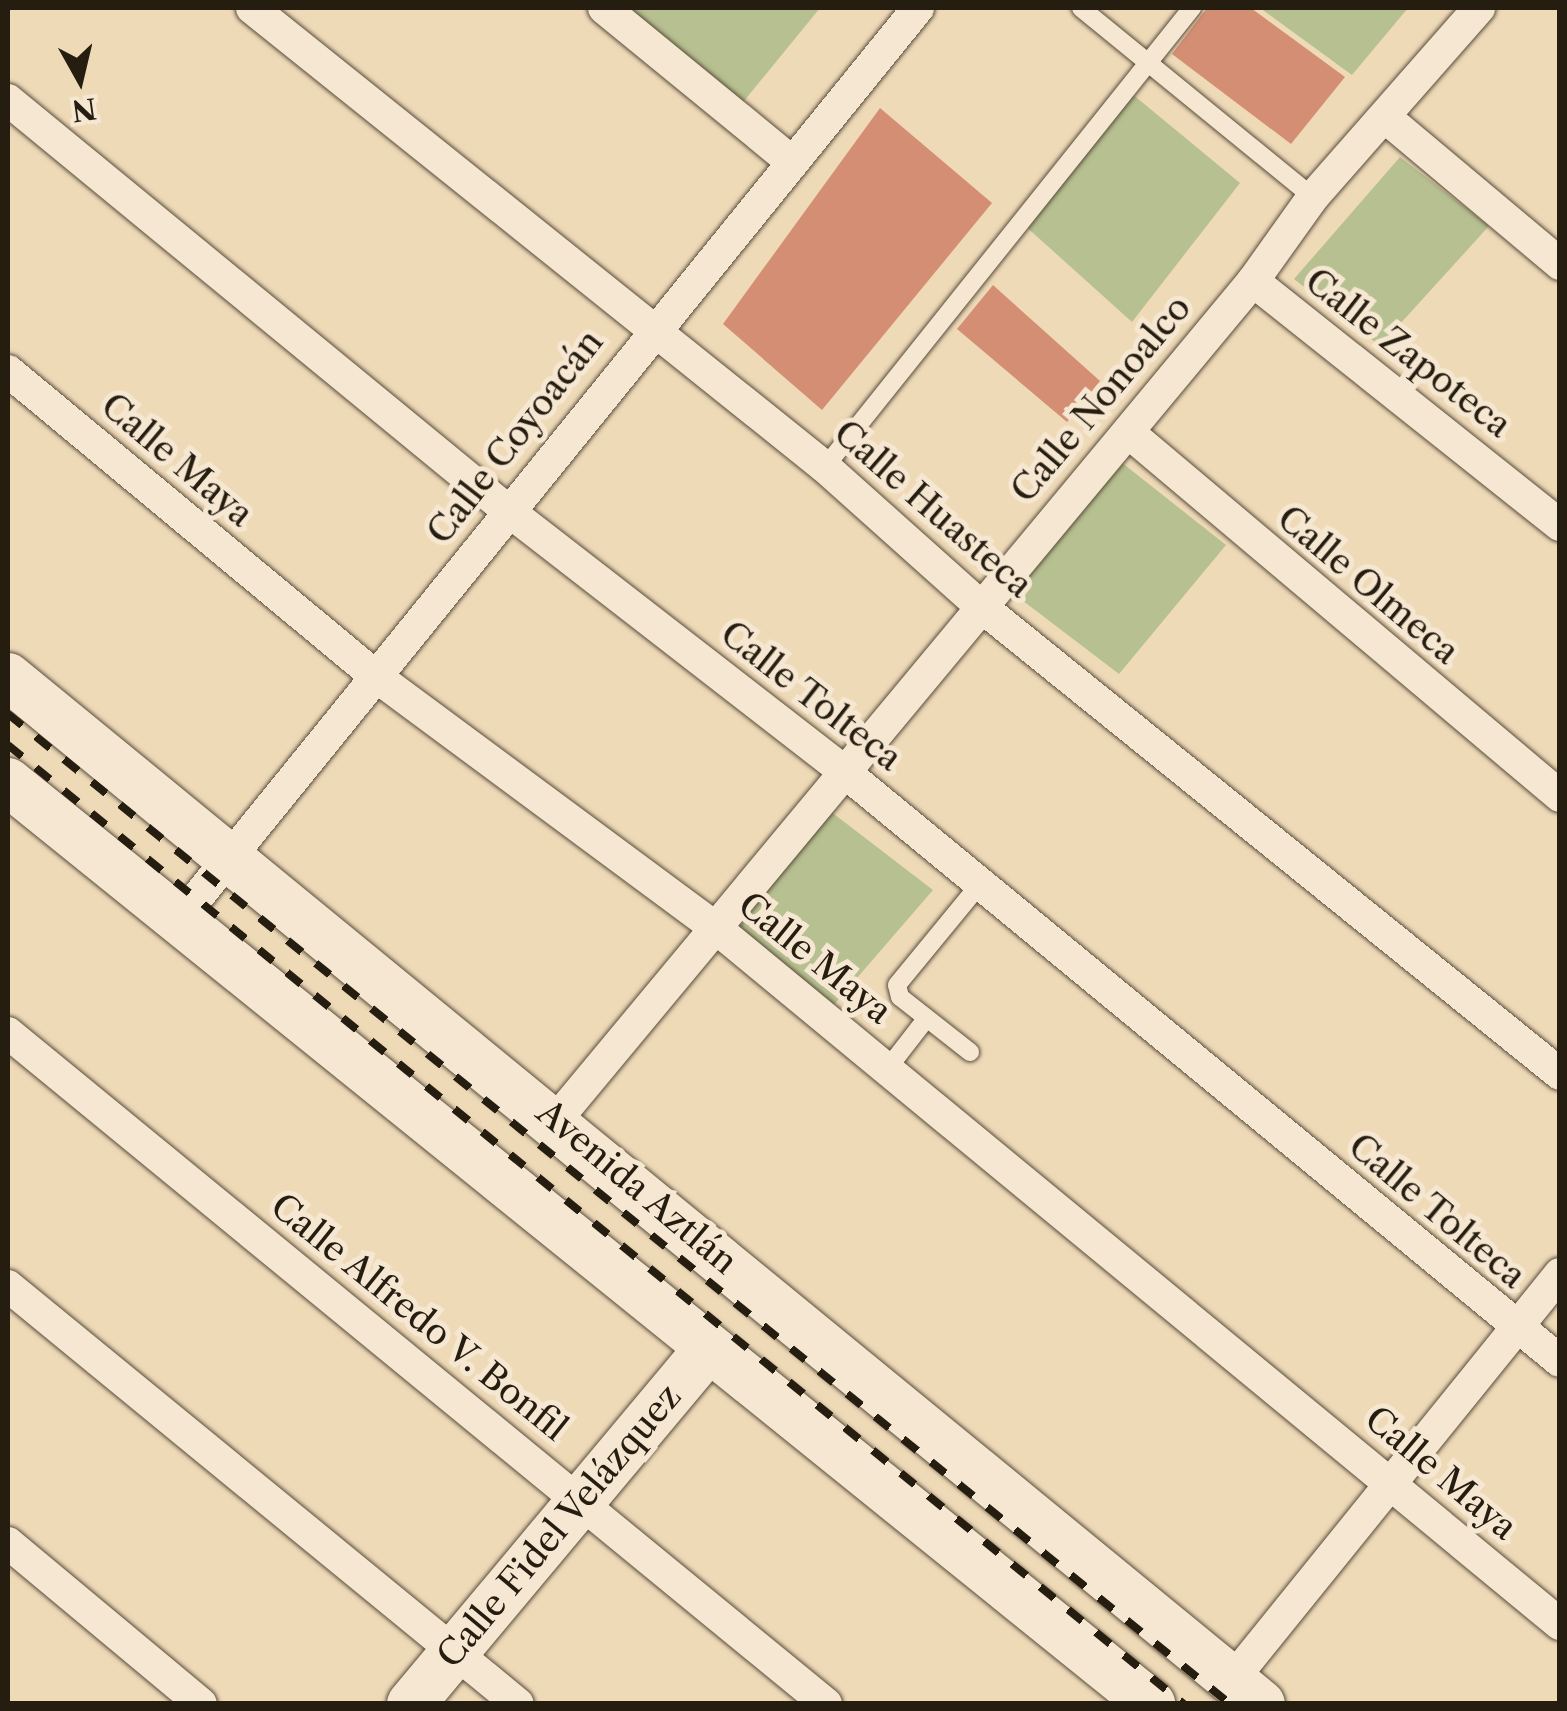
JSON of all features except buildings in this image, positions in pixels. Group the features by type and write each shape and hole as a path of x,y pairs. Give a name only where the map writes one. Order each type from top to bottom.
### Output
{"main road":[{"name":"Avenida Aztlán","path":"8,677 556,1120 1246,1692"},
{"path":"8,782 707,1350 1151,1704"},
{"name":"Calle Fidel Velázquez","path":"411,1704 707,1350"}],"street":[{"name":"Calle Huasteca","path":"252,8 826,467 978,604 1560,1074"},
{"path":"604,8 790,160"},
{"name":"Calle Coyoacán","path":"178,920 378,678 506,509 651,329 918,8"},
{"name":"Calle Nonoalco","path":"556,1120 710,924 1128,432 1253,281 1313,198 1479,8"},
{"name":"Calle Tolteca","path":"8,100 506,509 840,769 1560,1361"},
{"path":"1386,117 1560,264"},
{"name":"Calle Zapoteca","path":"1253,281 1560,526"},
{"name":"Calle Maya","path":"8,371 378,678 710,924 1560,1624"},
{"name":"Calle Olmeca","path":"1128,432 1560,796"},
{"name":"Calle Alfredo V. Bonfil","path":"8,1032 826,1704"},
{"path":"1246,1692 1392,1484 1560,1274"},
{"path":"8,1286 518,1704"},
{"path":"8,1543 201,1704"}],"lane":[{"path":"1081,8 1150,60 1313,198"},
{"path":"826,467 1192,8"},
{"path":"970,1052 926,1019 897,985 980,884"},
{"path":"888,1068 926,1019"}],"green space":[{"path":"629,8 820,8 739,107 623,15"},
{"path":"1260,8 1408,8 1352,75"},
{"path":"1131,93 1240,183 1132,322 1023,224"},
{"path":"1400,157 1489,226 1380,346 1294,279"},
{"path":"1121,462 1226,545 1119,674 1010,591"},
{"path":"830,811 933,890 831,1008 735,933"}],"railway":[{"path":"8,714 1230,1704"},
{"path":"8,745 1184,1704"}]}
